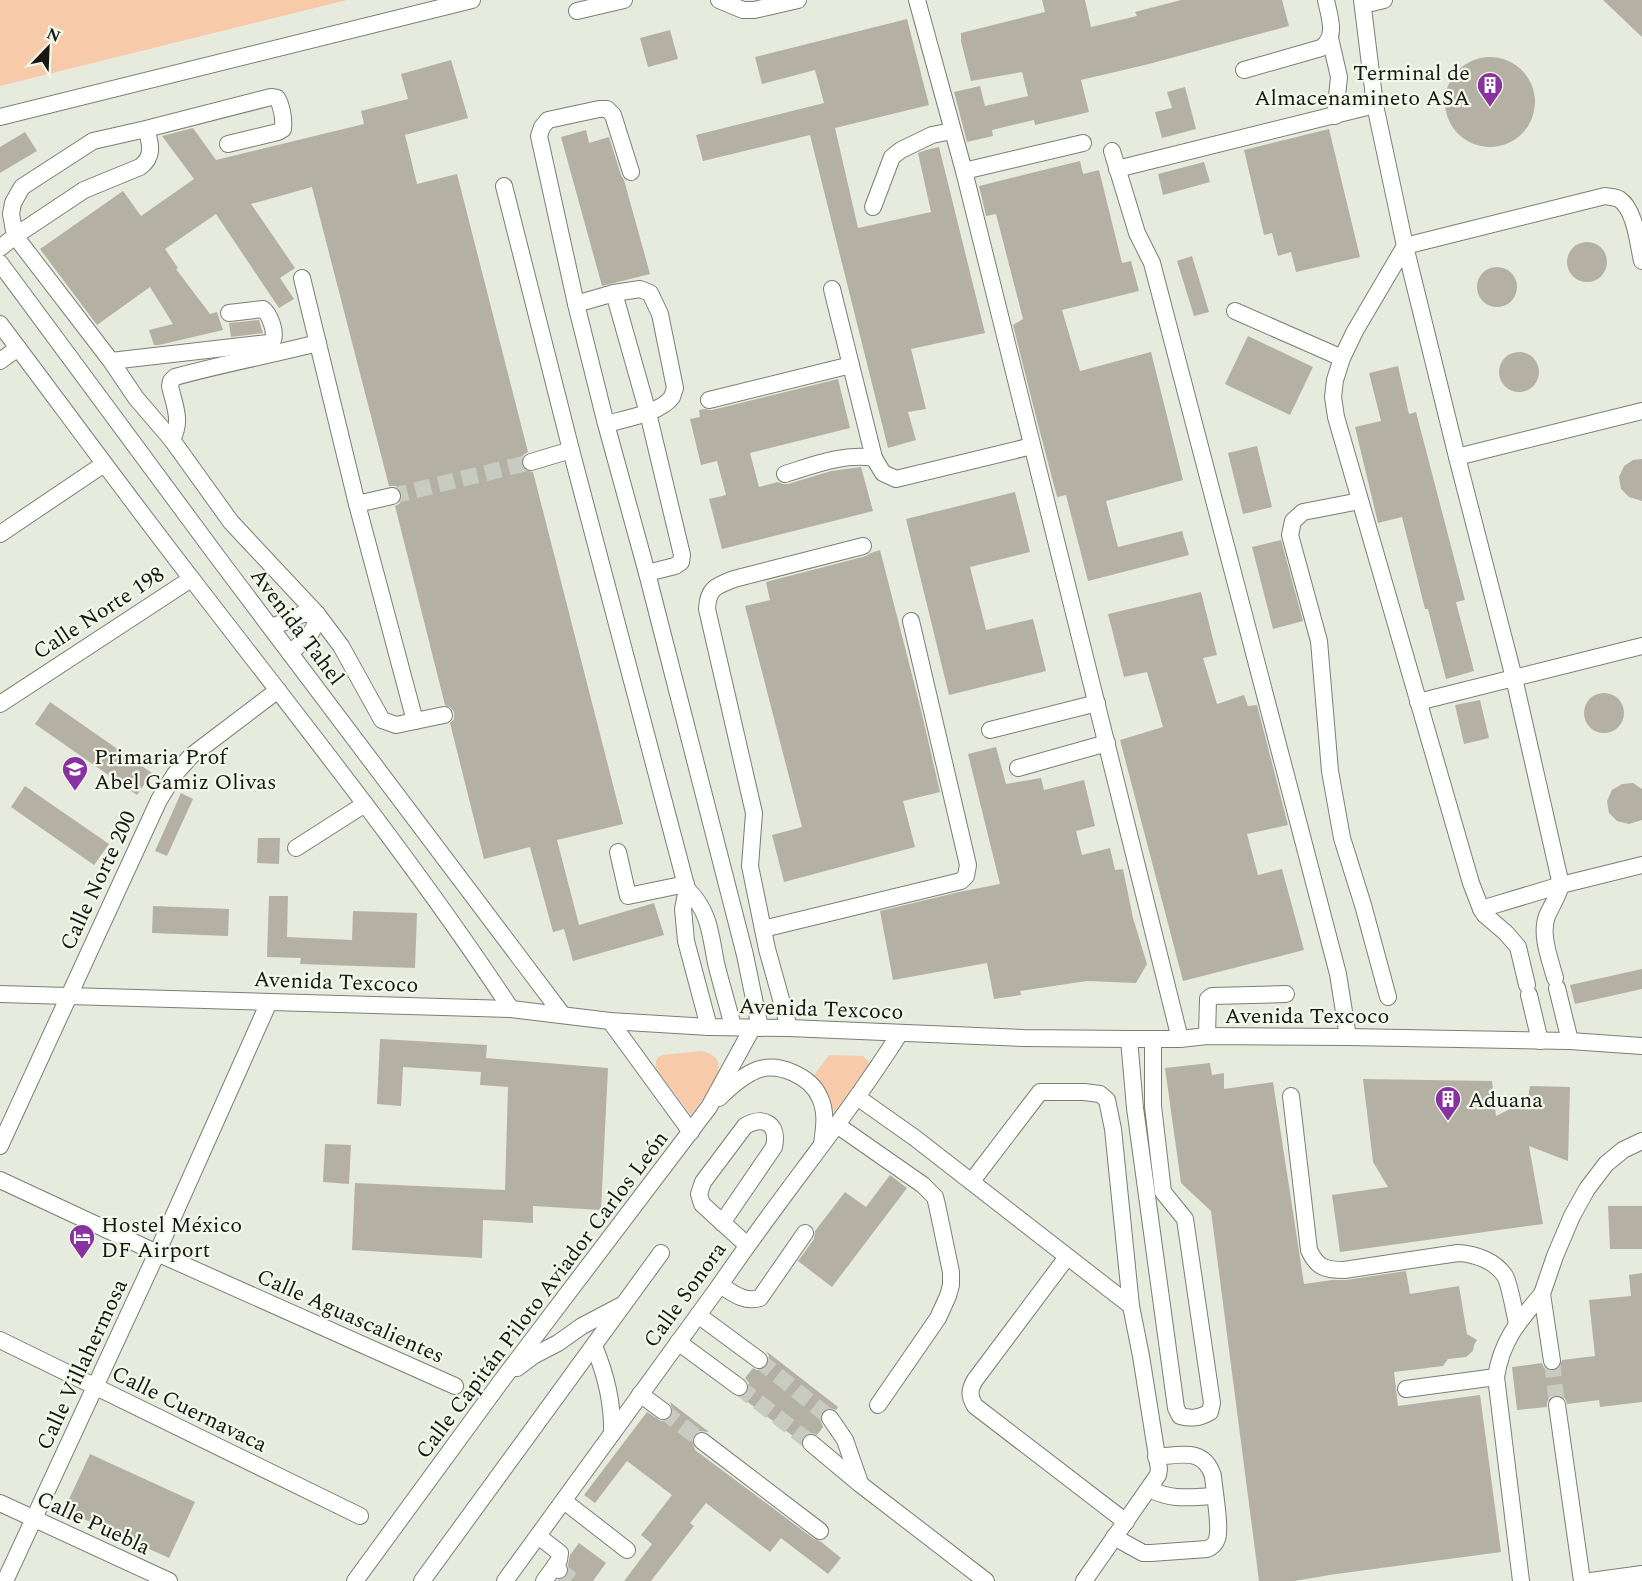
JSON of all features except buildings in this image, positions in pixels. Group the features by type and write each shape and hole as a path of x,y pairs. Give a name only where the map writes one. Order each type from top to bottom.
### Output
{"street":[{"path":"0,117 472,0"},
{"path":"577,11 624,0"},
{"path":"719,0 743,10 754,10 798,0"},
{"path":"917,0 964,171 1180,1039"},
{"path":"1326,0 1331,24 1330,38 1340,77 1335,116"},
{"path":"1384,0 1362,3 1375,105 1405,246 1514,678 1561,885 1545,924 1547,945 1570,1041"},
{"path":"1244,70 1321,48 1330,38"},
{"path":"228,144 283,129 284,123 277,98 271,97 93,141 22,187 13,203 11,214 15,236 111,361 136,398 172,440 231,522 317,614 341,645 382,720 396,725 444,715"},
{"path":"1117,170 1375,105"},
{"path":"631,172 613,115 607,109 548,120 542,127 539,136 576,304 745,955 757,1028"},
{"path":"0,248 84,190 147,162 151,143 146,129"},
{"path":"873,207 892,158 901,150 932,135 952,130"},
{"path":"964,171 1083,143"},
{"path":"1112,152 1137,233 1152,263 1338,974 1348,1037"},
{"path":"504,186 571,450 687,886 698,900 708,921 716,964 733,1027"},
{"path":"1540,1041 1518,947 1485,915 1471,883 1336,417 1333,397 1335,380 1342,358 1355,332 1405,246 1605,196 1617,198 1626,205 1631,215 1642,261"},
{"name":"Avenida Tahel","path":"0,263 562,1014"},
{"path":"302,278 357,504 415,721"},
{"path":"576,304 614,292 640,289 650,293 660,314 675,388 671,398 648,413 606,424"},
{"path":"832,289 874,458 883,473 896,479 1032,446"},
{"path":"614,292 648,413 682,555 681,562 675,566 647,573"},
{"path":"111,361 268,343 273,340 275,334 267,311 263,309 229,313"},
{"path":"1235,312 1342,358"},
{"path":"0,324 191,579 365,804 511,1008"},
{"path":"172,440 178,429 170,386 175,377 318,343"},
{"path":"0,361 18,348"},
{"path":"709,400 851,365"},
{"path":"1457,457 1642,411"},
{"path":"531,462 571,450"},
{"path":"785,474 844,458 860,456 874,458"},
{"path":"0,534 104,464"},
{"path":"357,504 392,496"},
{"path":"1360,501 1303,512 1293,521 1290,535 1319,641 1330,771 1342,838 1388,997"},
{"path":"789,1028 763,929 750,866 754,813 707,609 708,599 717,585 734,579 863,546"},
{"name":"Calle Norte 198","path":"0,704 191,579"},
{"path":"271,627 293,620 302,614 317,614"},
{"path":"291,653 313,631 317,614"},
{"path":"763,929 961,880 966,876 968,865 911,621"},
{"path":"1418,702 1642,646"},
{"name":"Calle Norte 200","path":"0,1146 159,801 175,774 192,756 278,690"},
{"path":"990,730 1096,703"},
{"path":"1018,768 1107,743"},
{"path":"296,848 365,804"},
{"path":"618,852 628,896 687,886"},
{"path":"1481,909 1561,885 1642,866"},
{"path":"687,886 683,909 686,941 709,1027"},
{"name":"Avenida Texcoco","path":"0,994 511,1008 610,1021 709,1027 1129,1040 1207,1036 1348,1037 1570,1041 1642,1046"},
{"path":"1207,1036 1208,999 1212,996 1286,994"},
{"name":"Calle Villahermosa","path":"5,1581 157,1253 269,1002"},
{"path":"610,1021 691,1132"},
{"name":"Calle Capitán Piloto Aviador Carlos León","path":"355,1581 502,1380 691,1132 709,1107 757,1028"},
{"name":"Calle Sonora","path":"505,1581 747,1245 837,1125 900,1033"},
{"path":"1129,1040 1146,1195 1176,1408 1180,1416 1190,1419 1202,1417 1210,1412 1212,1403 1185,1219 1163,1192 1153,1106 1153,1039"},
{"path":"709,1107 727,1090 755,1071 768,1067 782,1069 811,1085 820,1096 825,1120 822,1145"},
{"path":"972,1182 1040,1092 1084,1092 1100,1094 1107,1100 1113,1129 1131,1306 1141,1356 1158,1475 1084,1581"},
{"path":"1291,1096 1309,1250 1314,1260 1330,1270 1344,1270 1458,1253 1471,1254 1495,1266 1506,1277 1517,1323"},
{"path":"857,1097 915,1138 1131,1306"},
{"path":"1135,1107 1153,1106"},
{"path":"722,1223 774,1147 775,1131 761,1121 745,1126 700,1189 702,1204 722,1223 747,1245"},
{"path":"837,1125 923,1185 935,1197 951,1272 948,1296 938,1318 878,1405"},
{"path":"1521,1581 1496,1377 1504,1347 1517,1323 1542,1294 1555,1256 1587,1189 1606,1164 1623,1150 1642,1142"},
{"name":"Calle Aguascalientes","path":"0,1180 455,1386"},
{"path":"1146,1195 1163,1192"},
{"path":"720,1285 743,1299 752,1301 760,1298 805,1233"},
{"path":"422,1581 661,1252"},
{"path":"1067,1257 975,1380 970,1393 971,1399 975,1406 1126,1522"},
{"path":"1542,1294 1552,1361"},
{"path":"502,1380 533,1356 624,1304"},
{"path":"698,1315 759,1360"},
{"name":"Calle Cuernavaca","path":"0,1340 360,1516"},
{"path":"678,1342 739,1387"},
{"path":"594,1346 605,1374 612,1415 612,1434"},
{"path":"1406,1389 1496,1377"},
{"path":"640,1394 663,1411"},
{"path":"1557,1405 1582,1581"},
{"path":"830,1418 845,1440 860,1484"},
{"path":"702,1441 820,1531"},
{"path":"811,1443 860,1484 986,1581"},
{"path":"1114,1537 1143,1553 1207,1549 1213,1546 1218,1529 1213,1476 1210,1468 1205,1461 1190,1454 1156,1457"},
{"path":"1149,1489 1172,1497 1215,1496"},
{"path":"564,1501 627,1550"},
{"name":"Calle Puebla","path":"0,1503 169,1581"},
{"path":"538,1536 549,1543 561,1556 557,1568 544,1581"},
{"path":"1591,1581 1642,1574"}],"shaded area":[{"path":"0,0 347,0 0,86"},
{"path":"702,1051 713,1056 718,1062 718,1071 710,1090 691,1115 656,1069 656,1061 663,1055"},
{"path":"829,1055 863,1056 870,1063 834,1112 812,1078"}],"tunnel":[{"path":"392,496 531,462"},
{"path":"759,1360 830,1418"},
{"path":"1552,1361 1557,1405"},
{"path":"739,1387 811,1443"},
{"path":"663,1411 702,1441"},
{"path":"559,1570 574,1581"}],"place":[{"name":"Terminal de Almacenamineto ASA","path":"1490,108"},
{"name":"Primaria Prof Abel Gamiz Olivas","path":"75,792"},
{"name":"Aduana","path":"1448,1122"},
{"name":"Hostel México DF Airport","path":"82,1260"}]}
